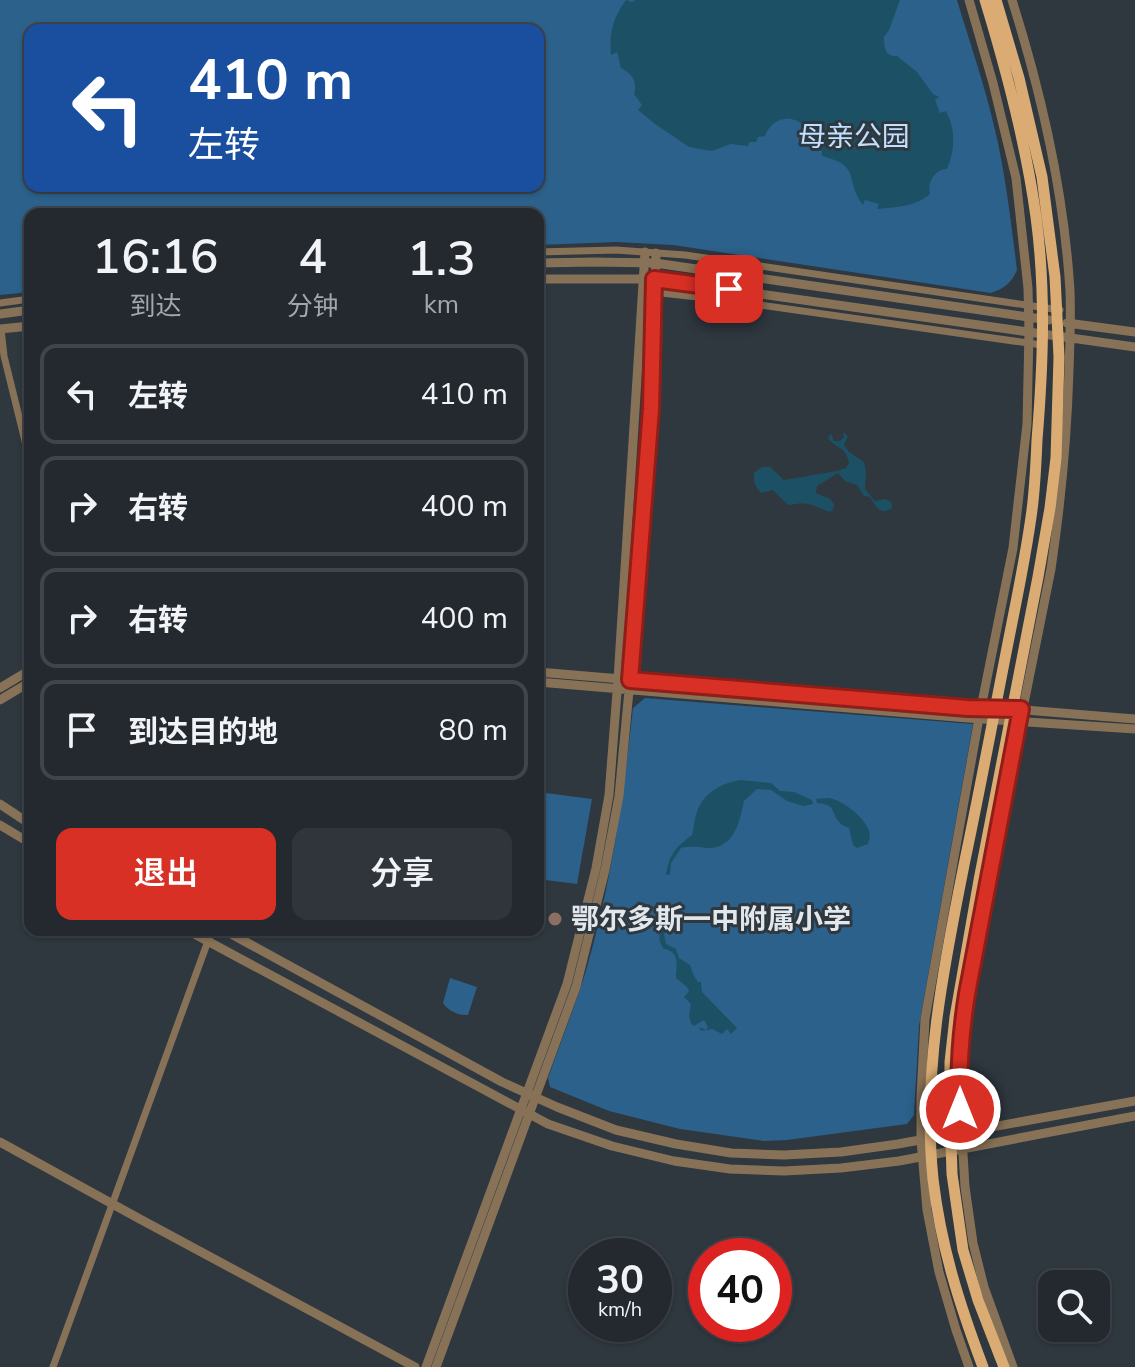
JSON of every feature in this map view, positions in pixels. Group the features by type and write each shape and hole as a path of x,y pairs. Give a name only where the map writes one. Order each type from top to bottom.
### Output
{"main road":[{"path":"983,1367 960,1307 945,1254 926,1155 926,1139 944,960 995,714 1032,510 1042,387 1043,313 1036,219 1025,148 985,0"},
{"path":"996,0 1019,78 1042,177 1064,336 1051,496 1016,715 978,886 950,1062 956,1134 952,1174 963,1250 1004,1367"}],"street":[{"path":"926,1139 921,1097 925,1019 1013,548 1027,424 1029,305 1016,178 1001,111 969,0"},
{"path":"1012,0 1032,66 1056,170 1067,252 1070,311 1062,318"},
{"path":"544,252 586,250 1029,316 1043,313"},
{"path":"436,1367 567,984 596,868 609,795 650,258"},
{"path":"544,263 650,258 769,267 1029,305 1062,318 1135,332"},
{"path":"544,279 649,279 1029,331 1042,339"},
{"path":"648,292 1029,343 1064,336 1135,347"},
{"path":"530,1095 576,987 605,870 619,796 651,409 648,292"},
{"path":"0,303 24,300"},
{"path":"0,314 24,311"},
{"path":"24,327 1,329 4,356 24,437"},
{"path":"544,673 618,684"},
{"path":"0,688 24,674"},
{"path":"544,682 618,684 995,714 1135,719"},
{"path":"0,700 24,686"},
{"path":"1016,715 1135,729"},
{"path":"0,804 24,820"},
{"path":"0,825 24,839"},
{"path":"198,936 548,1124 612,1146 674,1161 730,1169 784,1171 841,1168 1135,1116"},
{"path":"53,1367 210,936"},
{"path":"235,936 502,1082 616,1130 676,1144 731,1153 784,1155 841,1152 1135,1101"},
{"path":"426,1367 524,1112"},
{"path":"0,1142 415,1367"},
{"path":"956,1149 984,1287 1013,1367"},
{"path":"926,1155 927,1210 939,1272 969,1367"}],"green space":[{"name":"母亲公园","path":"0,0 957,0 999,147 1017,270 1007,284 991,293 673,245 616,242 544,245 544,208 24,208 24,293 0,295"},
{"path":"645,698 973,724 919,1026 914,1115 907,1124 764,1141 680,1129 609,1111 550,1087 548,1078 585,974 602,908 620,809 633,708"},
{"path":"544,793 592,799 577,884 544,880"},
{"path":"450,978 477,987 468,1015 454,1012 443,1003"}],"shaded area":[{"path":"626,0 900,0 884,37 885,48 890,55 897,56 917,72 933,94 939,97 935,100 940,113 946,111 953,133 952,155 947,169 933,177 930,194 918,202 877,209 879,204 865,200 863,205 848,169 822,156 822,151 811,144 809,134 798,121 783,119 776,122 765,136 758,137 756,142 749,142 748,146 731,144 712,151 689,147 638,110 642,105 634,94 633,78 621,68 617,52 611,55 613,26"},
{"path":"843,432 848,436 844,445 864,462 865,489 875,501 886,499 891,502 892,508 885,511 879,509 857,485 845,481 838,473 817,486 816,493 834,504 830,512 806,504 788,505 773,490 761,493 757,488 754,473 762,467 770,467 784,480 846,468 849,463 846,453 828,438 831,433 834,441 840,441 844,437"},
{"path":"740,780 771,783 780,791 794,792 812,800 813,804 803,806 787,801 771,790 757,789 744,801 730,839 716,847 681,848 671,863 670,874 666,875 674,852 692,835 699,807 707,795"},
{"path":"829,798 846,806 863,820 870,833 868,844 857,848 853,845 849,828 840,823 830,807 817,803 816,799"},
{"path":"660,908 664,908 662,923 666,944 676,949 679,958 690,965 694,976 701,982 702,992 737,1028 731,1034 727,1029 722,1034 712,1029 701,1031 699,1027 706,1030 708,1027 704,1020 694,1026 691,1023 691,1004 684,997 689,991 676,978 676,957 663,948 660,941 656,925"}],"place":[{"name":"鄂尔多斯一中附属小学","path":"555,919"}],"route":[{"path":"729,289 654,279 651,409 630,680 968,708 1021,709 963,1020 960,1109"}]}
